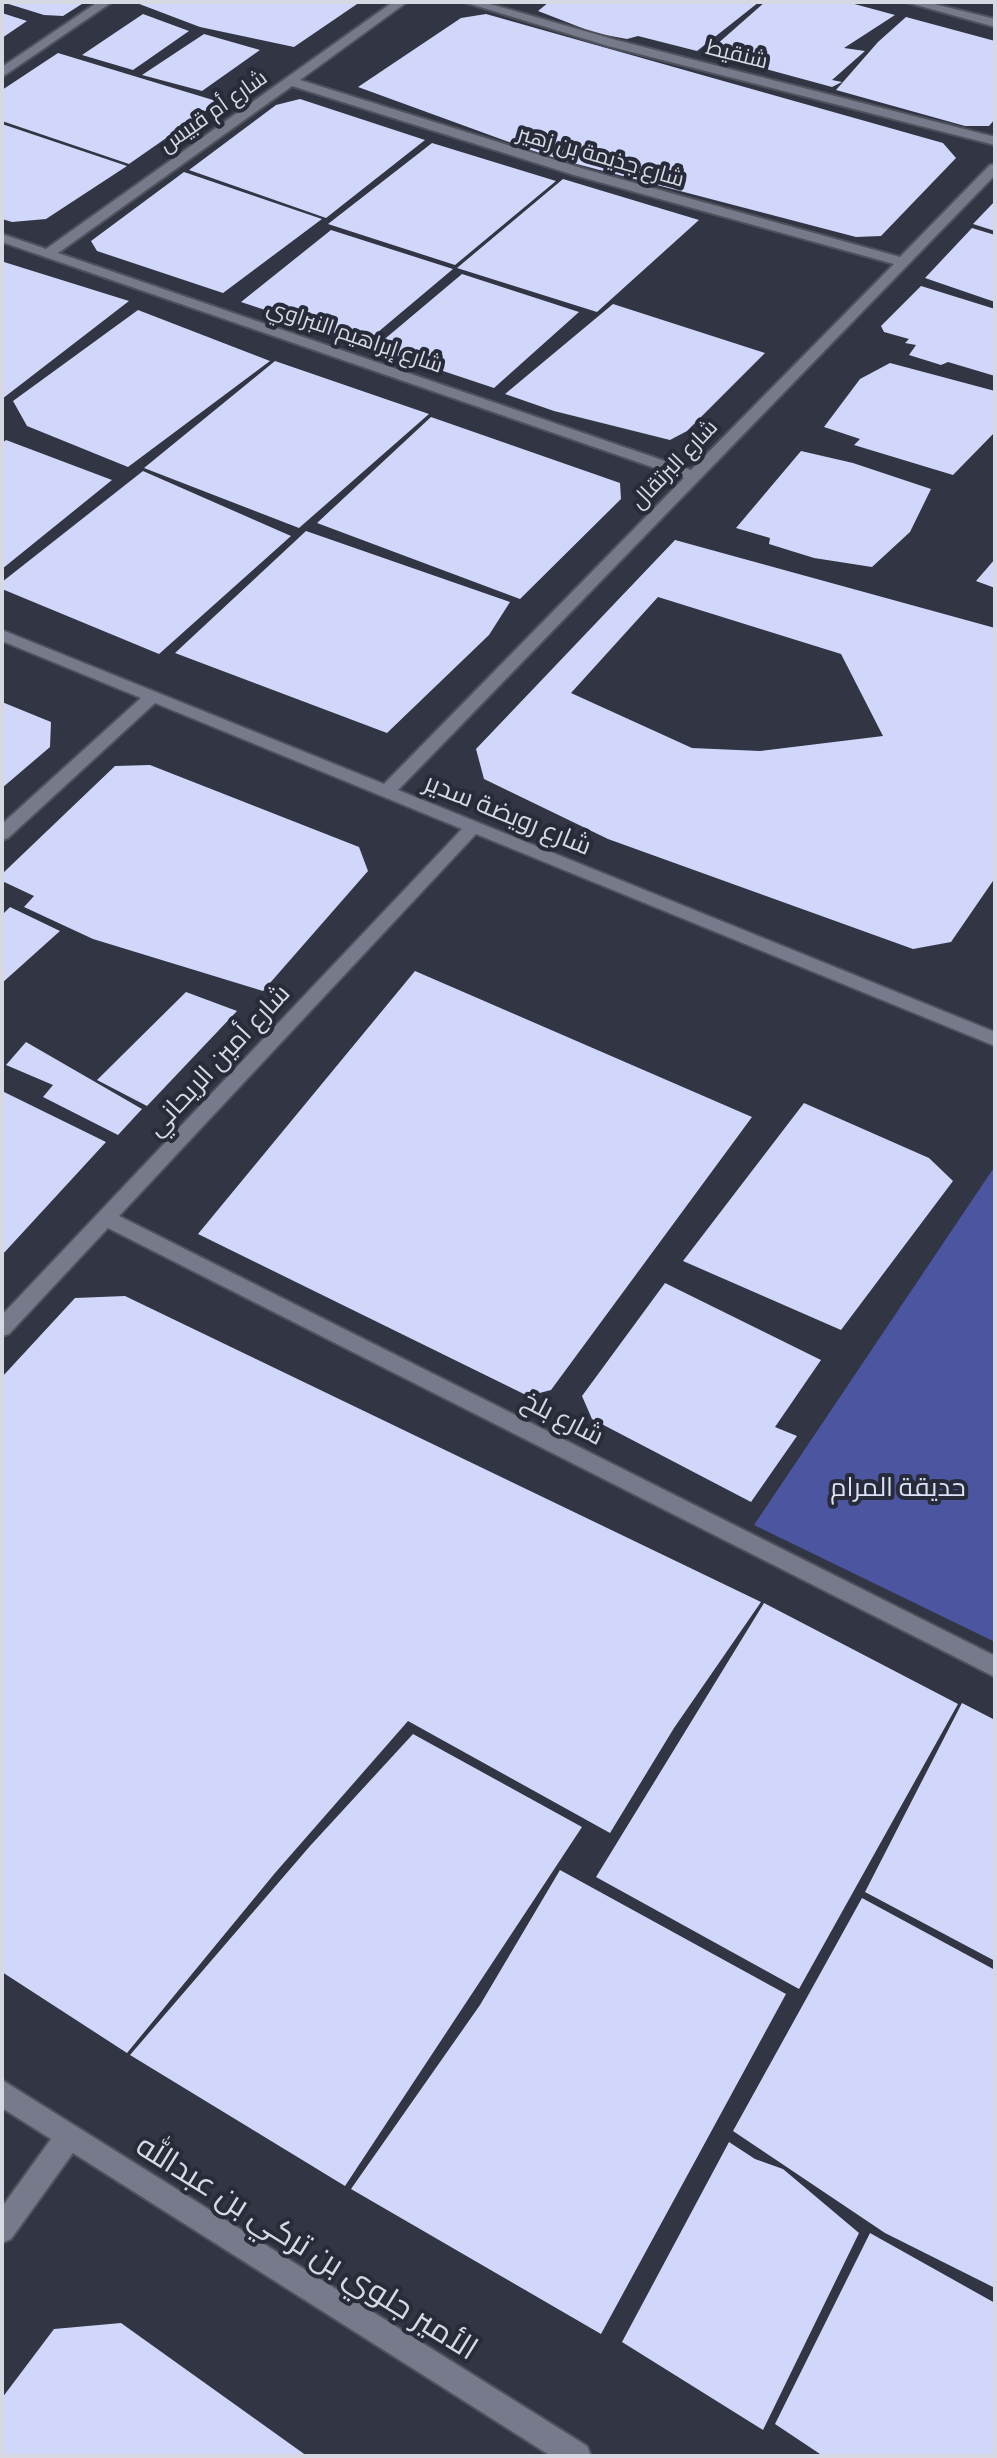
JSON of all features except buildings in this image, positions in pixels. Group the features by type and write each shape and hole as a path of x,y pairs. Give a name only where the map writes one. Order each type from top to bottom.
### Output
{"street":[{"path":"2,73 106,2"},
{"name":"شارع أم قبيس","path":"48,254 401,2"},
{"name":"شنقيط","path":"470,2 612,43 995,141"},
{"path":"912,2 995,23"},
{"name":"شارع جذيمة بن زهير","path":"290,81 519,154 903,262"},
{"name":"شارع البرتقال","path":"385,793 995,168"},
{"name":"شارع إبراهيم النبراوي","path":"2,238 693,476"},
{"name":"شارع رويضة سدير","path":"2,635 385,793 994,1036"},
{"path":"2,834 152,697"},
{"name":"شارع أمين الريحاني","path":"2,1328 472,828"},
{"name":"شارع بلخ","path":"106,1218 995,1667"},
{"name":"الأمير جلوي بن تركي بن عبدالله","path":"2,2093 577,2456"},
{"path":"2,2230 68,2137"}],"green space":[{"name":"حديقة المرام","path":"995,1166 995,1642 754,1525"}]}
